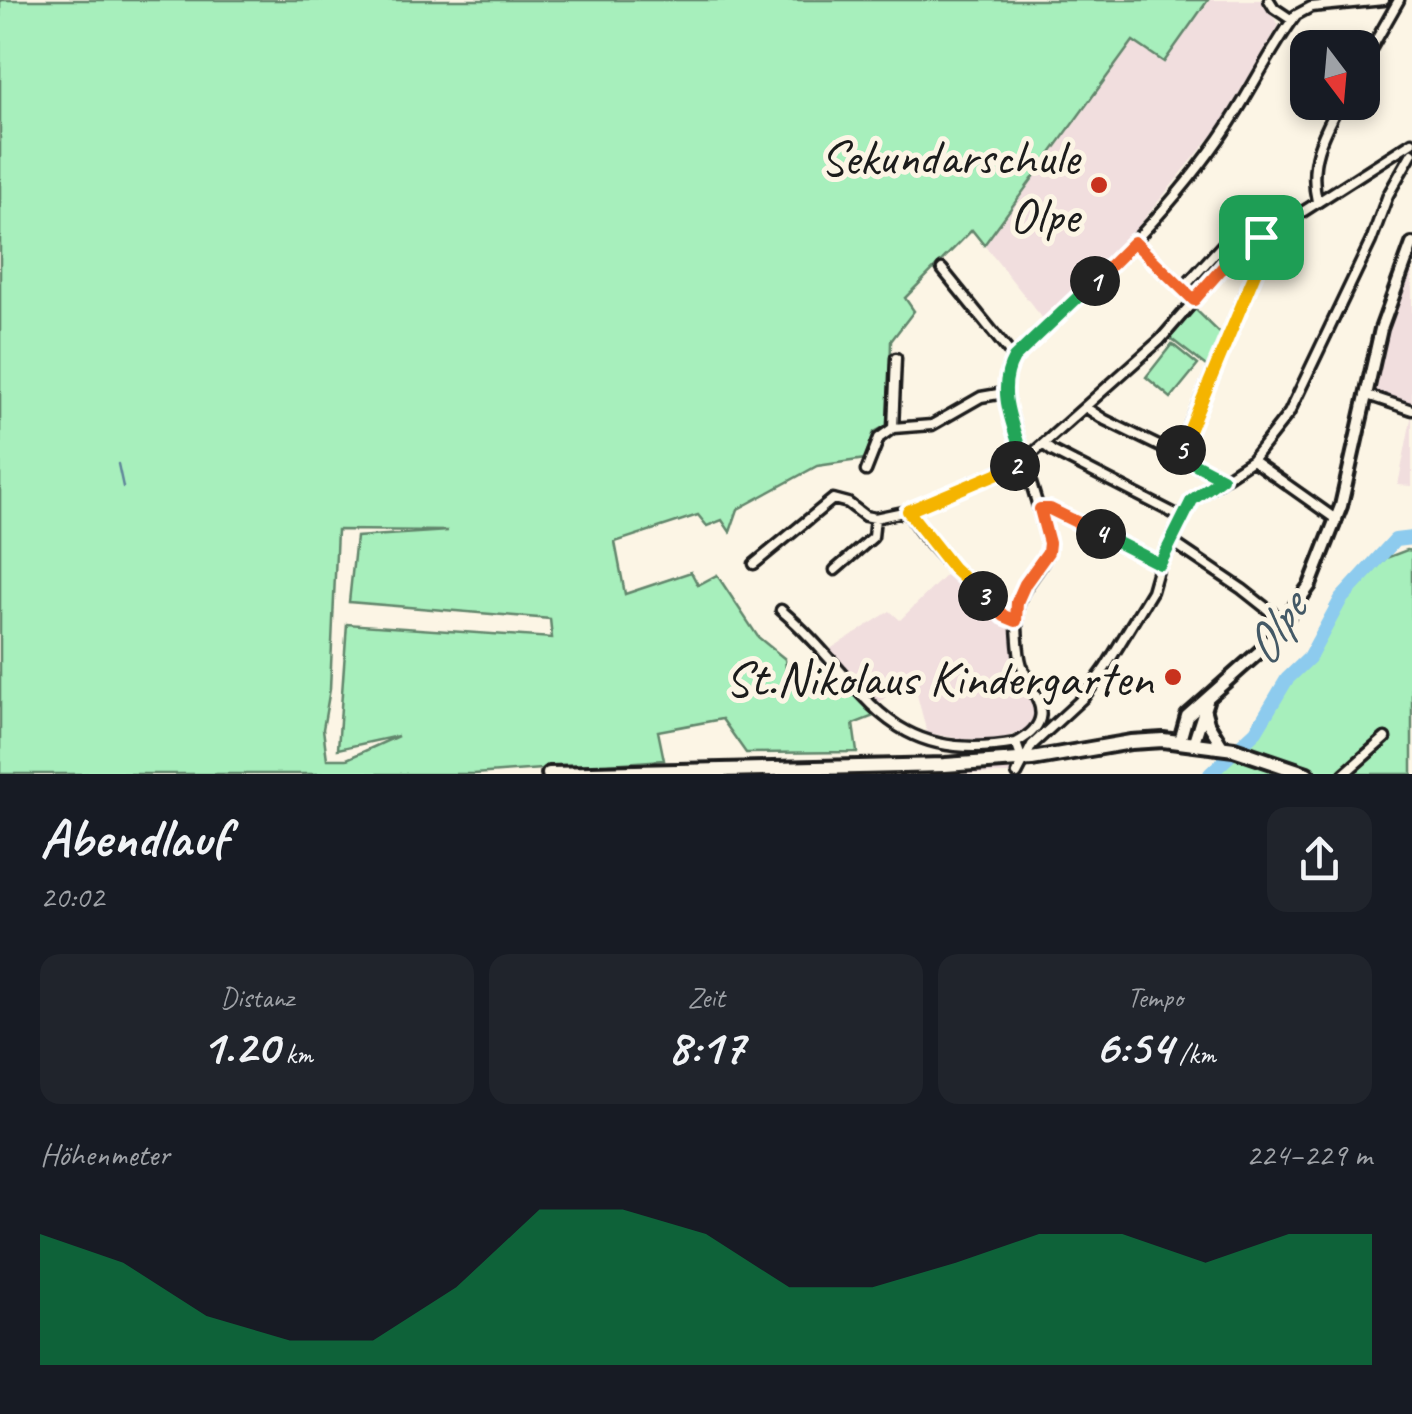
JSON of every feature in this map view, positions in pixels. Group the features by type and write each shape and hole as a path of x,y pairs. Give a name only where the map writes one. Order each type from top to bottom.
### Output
{"main road":[{"path":"549,774 945,765 1022,760 1132,742 1187,741 1222,746 1306,774"}],"street":[{"path":"1269,0 1292,20"},
{"path":"781,610 876,713 916,738 948,744 1016,743 1040,720 1043,710 1020,661 1016,621 1017,602 1048,552 1049,543 1004,393 1008,368 1134,242 1218,141 1300,12 1384,0"},
{"path":"1380,33 1399,0"},
{"path":"1317,200 1312,166 1331,120"},
{"path":"754,564 833,499 876,518 908,511 1024,461 1160,340 1232,257 1412,142"},
{"path":"1017,774 1022,760 1046,730 1084,697 1105,668 1152,591 1160,564 1198,494 1252,460 1288,413 1359,265 1386,197 1412,152"},
{"path":"1183,288 1238,228"},
{"path":"1178,455 1264,252 1261,237"},
{"path":"1134,242 1194,300"},
{"path":"1187,741 1206,704 1285,623 1310,584 1337,520 1381,329 1412,244"},
{"path":"942,270 1014,358"},
{"path":"893,428 896,358"},
{"path":"866,471 876,443 893,428 932,425 980,398 1004,393"},
{"path":"1368,395 1412,410"},
{"path":"1084,406 1222,478"},
{"path":"1044,444 1052,452 1183,518"},
{"path":"1252,460 1337,520"},
{"path":"1040,509 1050,509 1160,564"},
{"path":"908,511 953,568 1004,616 1016,621"},
{"path":"835,570 873,537 876,518"},
{"path":"1171,541 1242,588 1285,623"},
{"path":"1206,704 1208,723 1222,746"},
{"path":"1344,774 1385,738"},
{"path":"1016,743 1022,760"}],"shaded area":[{"name":"Sekundarschule Olpe","path":"1210,0 1261,0 1279,25 1219,127 1128,239 1044,320 984,245 1134,41 1164,61"},
{"path":"1412,244 1412,410 1367,395 1381,329"},
{"path":"1412,414 1412,486 1398,485"},
{"path":"950,571 1014,633 1017,665 1037,706 1037,715 1022,732 997,740 927,733 916,691 906,680 875,706 827,651 890,611 900,620"},
{"path":"1012,766 1013,774 795,774"}],"green space":[{"path":"0,0 1208,0 1164,62 1133,41 984,245 972,230 905,298 914,311 891,341 889,424 874,432 865,459 817,466 738,509 730,532 722,520 707,526 698,515 615,542 625,594 691,572 698,585 717,575 758,637 785,659 788,689 831,667 874,716 853,724 857,752 746,753 722,719 658,731 664,760 474,774 0,774","holes":["337,530 448,531 356,537 349,602 550,619 552,638 347,624 338,749 398,736 347,759 327,759 323,729 330,689"]},
{"path":"1195,309 1223,336 1210,369 1170,338"},
{"path":"1172,344 1198,365 1171,398 1146,377"},
{"path":"1412,551 1412,774 1217,774 1258,733 1288,684 1319,649 1326,628 1341,606 1386,558"}],"waterway":[{"path":"118,464 123,487"},
{"name":"Olpe","path":"1210,774 1256,731 1287,679 1309,658 1341,599 1395,540 1412,538"}],"place":[{"name":"Sekundarschule Olpe","path":"1099,185"},
{"name":"St.Nikolaus Kindergarten","path":"1173,677"}],"route":[{"path":"1261,237 1264,252 1178,455 1222,478 1192,500 1160,564 1050,509 1040,509 1048,552 1025,584 1017,602 1016,621 1004,616 953,568 908,511 1024,461 1004,393 1008,368 1134,242 1194,300 1232,257 1261,237"}]}
